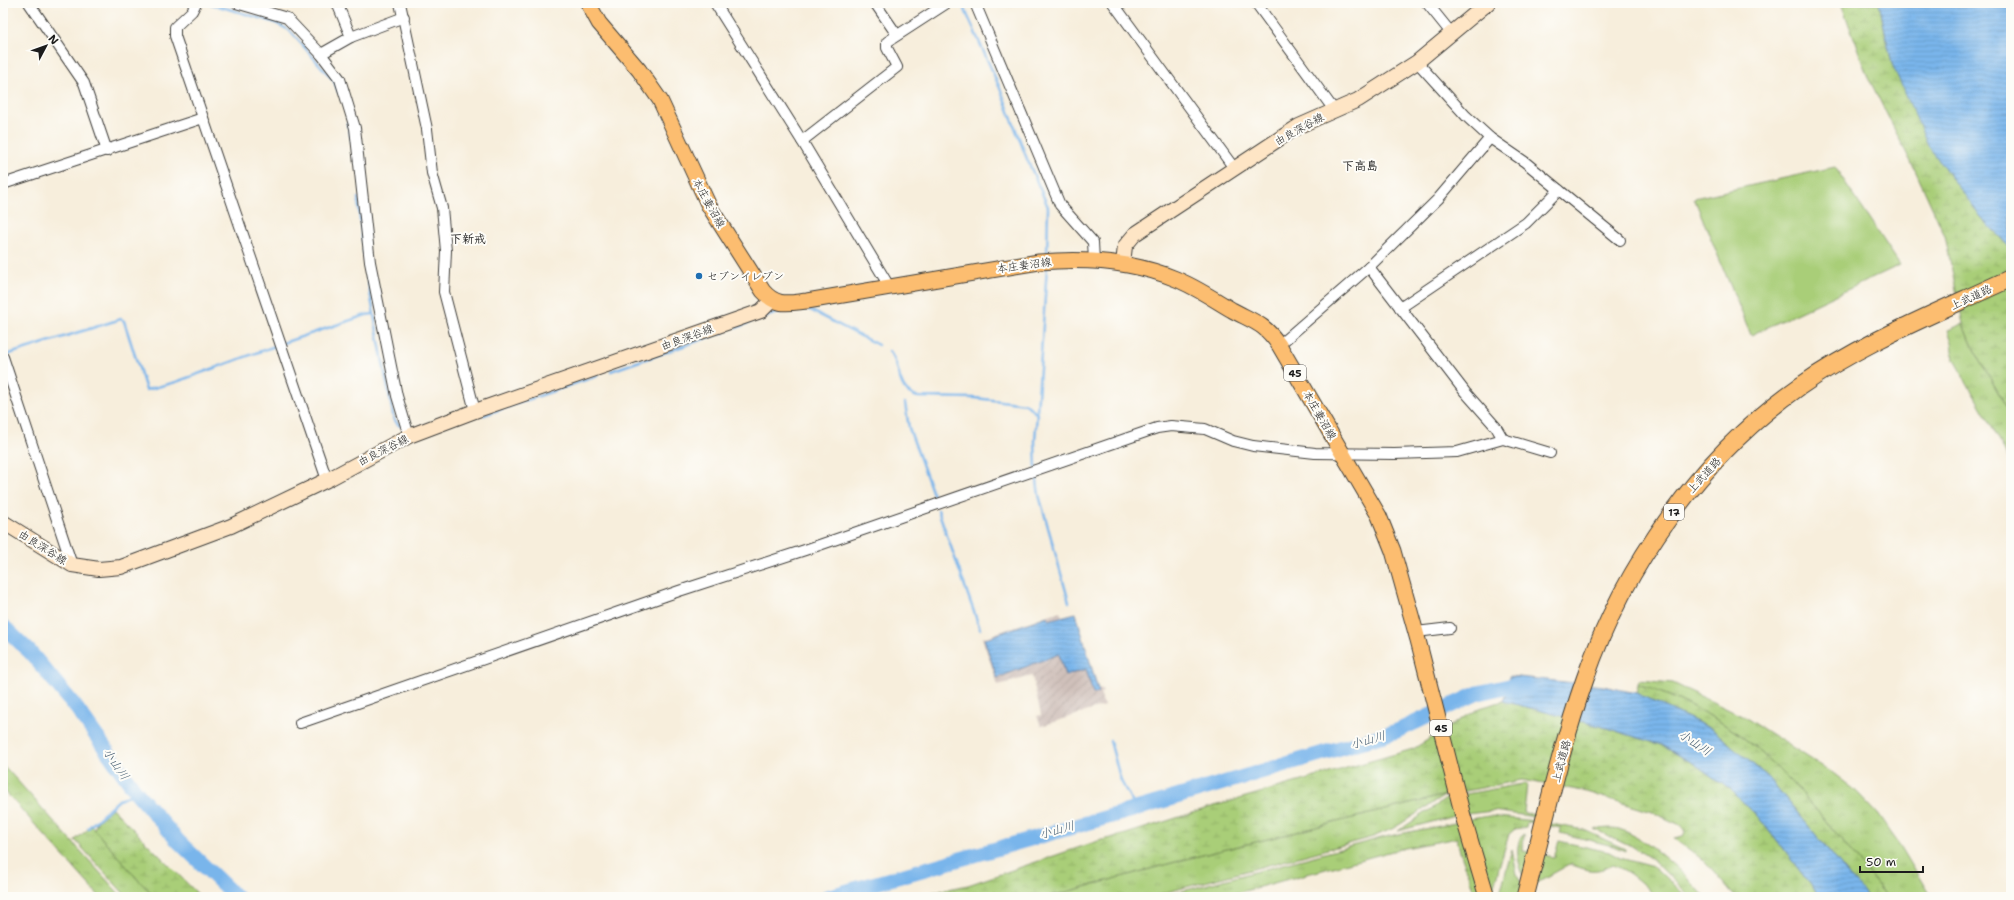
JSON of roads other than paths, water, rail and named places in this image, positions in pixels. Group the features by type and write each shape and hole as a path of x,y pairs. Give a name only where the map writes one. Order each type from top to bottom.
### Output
{"highway":[{"name":"上武道路","path":"1525,897 1565,744 1584,680 1598,644 1631,577 1663,525 1687,494 1753,424 1768,410 1808,381 1872,343 2011,278"}],"main road":[{"name":"本庄妻沼線","path":"588,3 599,23 639,70 660,100 709,206 763,291 772,300 785,303 807,301 1039,262 1060,260 1094,261 1123,264 1159,272 1195,288 1233,310 1255,320 1266,328 1279,345 1379,516 1400,570 1417,636"},
{"name":"由良深谷線","path":"1123,264 1126,246 1135,234 1300,126 1358,100 1416,62 1488,3"},
{"name":"由良深谷線","path":"3,522 72,565 99,570 121,567 231,526 327,480 409,436 475,411 761,311 772,300"},
{"name":"45","path":"1417,636 1463,816 1487,897"}],"street":[{"path":"29,3 84,84 107,151"},
{"path":"196,3 192,11 175,27 174,31 327,480"},
{"path":"236,3 287,18 321,54 340,79 354,119 370,262 397,396 409,436"},
{"path":"337,3 351,37"},
{"path":"400,3 427,129 432,174 442,208 446,251 444,292 475,411"},
{"path":"716,3 802,141 886,281 887,287"},
{"path":"875,3 897,35"},
{"path":"802,141 897,67 886,48 887,42 947,3"},
{"path":"975,3 1060,204 1093,242 1094,261"},
{"path":"1113,3 1234,168"},
{"path":"1256,3 1334,110"},
{"path":"1427,3 1452,34"},
{"path":"321,54 351,37 404,17"},
{"path":"1416,62 1466,116 1490,138 1525,162 1620,240"},
{"path":"3,184 75,159 107,151 203,118"},
{"path":"1279,345 1369,267 1438,199 1490,138"},
{"path":"1400,308 1526,223 1559,190"},
{"path":"1369,267 1465,392 1496,427 1503,439"},
{"path":"3,357 72,565"},
{"path":"300,722 1156,428 1171,426 1205,430 1233,441 1253,446 1292,452 1343,454 1457,452 1503,439 1550,453"},
{"path":"1417,636 1450,628"}],"water":[{"path":"1879,3 2011,3 2011,249 1981,217 1929,147 1892,64"},
{"path":"1076,613 1099,693 1093,694 1086,669 1065,676 1059,654 997,678 984,639 1047,616 1049,620"},
{"path":"1509,676 1603,686 1636,693 1712,729 1769,778 1867,897 1820,897 1759,818 1732,791 1696,765 1661,745 1600,726 1503,701 1509,686"}],"waterway":[{"path":"208,3 273,22 289,30 334,81 339,93"},
{"path":"962,3 1002,93 1027,159 1048,207 1047,255"},
{"path":"348,123 352,142"},
{"path":"358,198 368,282 378,337 394,420 400,426"},
{"path":"1036,468 1035,441 1047,267"},
{"path":"801,309 810,310 878,345"},
{"path":"762,318 786,310"},
{"path":"283,343 366,315 374,314"},
{"path":"6,355 121,319 124,321 146,390 176,382 278,345"},
{"path":"736,328 750,322"},
{"path":"611,371 724,332"},
{"path":"889,351 896,364 902,384 910,394 918,397 975,398 1026,404 1037,414"},
{"path":"484,415 597,376"},
{"path":"905,403 909,428 934,497"},
{"path":"1036,473 1039,495 1069,602"},
{"path":"938,510 980,629"},
{"name":"小山川","path":"3,626 30,652 75,706 136,792 178,841 236,897"},
{"name":"小山川","path":"827,897 1136,809 1397,731 1478,693 1509,686 1529,689"},
{"path":"1110,741 1121,781 1136,809"},
{"path":"88,828 119,800 136,792"}],"place":[{"name":"セブンイレブン","path":"699,276"}],"district":[{"name":"下高島","path":"1360,166"},
{"name":"下新戒","path":"468,239"}]}
